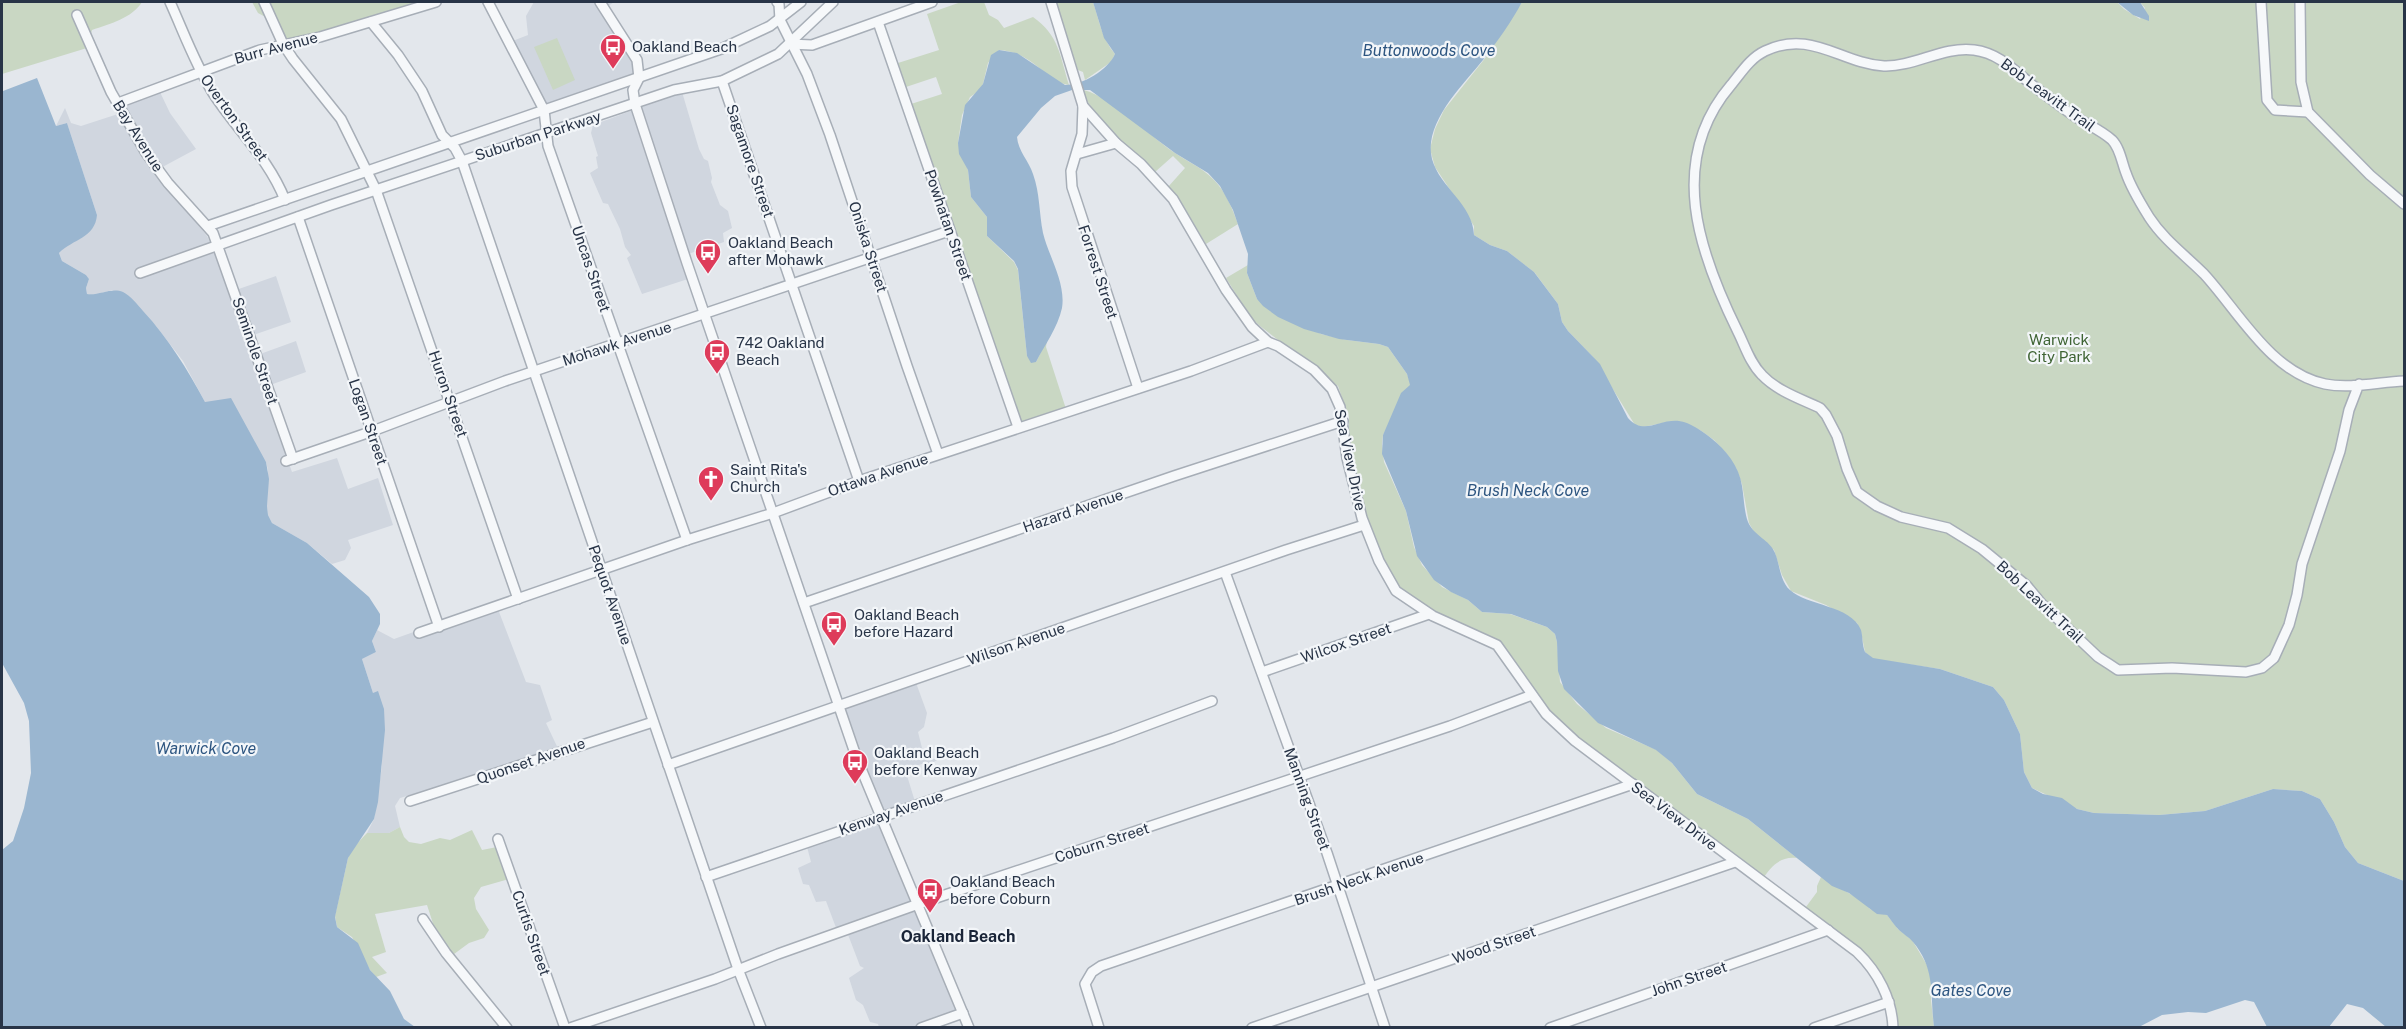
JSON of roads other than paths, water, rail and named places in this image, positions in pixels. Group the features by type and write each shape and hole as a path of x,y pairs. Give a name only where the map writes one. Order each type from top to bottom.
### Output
{"street":[{"name":"Overton Street","path":"170,2 186,44 200,71 232,120 262,156 279,183 285,200"},
{"name":"Huron Street","path":"264,2 283,44 341,119 376,190 518,599"},
{"name":"Burr Avenue","path":"118,103 260,50 320,37 436,2"},
{"path":"488,2 544,110 546,133"},
{"path":"600,2 638,60 639,78 633,90 635,104 857,759 969,1028"},
{"name":"Oniska Street","path":"777,2 780,20 807,74 938,454"},
{"name":"Suburban Parkway","path":"208,226 450,144 743,40 780,20 801,2"},
{"path":"790,44 833,2"},
{"name":"Suburban Parkway","path":"140,273 218,244 674,90 722,81 778,54 790,44 812,45 932,2"},
{"name":"Sea View Drive","path":"1051,2 1083,106 1116,143 1141,164 1173,199 1233,302 1252,327 1268,342 1284,350 1323,378 1338,401 1343,421 1347,458 1365,525 1386,576 1396,591 1429,614 1497,645 1532,695 1559,727 1595,757 1857,952 1873,967 1889,1002 1893,1028"},
{"path":"2261,2 2267,100 2275,110 2308,112"},
{"path":"2300,2 2301,82 2308,112 2370,175 2404,204"},
{"name":"Bay Avenue","path":"77,15 118,103 146,153 175,191 208,226 218,244"},
{"name":"Pequot Avenue","path":"371,22 398,55 422,91 442,135 462,161 706,877 761,1028"},
{"name":"Powhatan Street","path":"878,22 1018,427"},
{"name":"Bob Leavitt Trail","path":"2359,384 2349,410 2340,451 2302,564 2289,625 2274,658 2262,668 2246,672 2172,668 2118,670 2098,657 2041,603 2027,586 1982,549 1948,528 1901,517 1877,506 1857,492 1847,470 1837,436 1826,415 1820,408 1769,382 1757,369 1720,296 1698,228 1693,195 1695,170 1705,126 1720,96 1750,62 1767,50 1785,44 1814,45 1856,60 1882,66 1903,64 1960,50 1972,50 1990,55 2005,61 2055,102 2114,142 2130,182 2160,232 2192,262 2279,360 2325,384 2404,381"},
{"name":"Sagamore Street","path":"722,81 859,481"},
{"name":"Forrest Street","path":"1083,106 1082,134 1071,179 1077,209 1138,388"},
{"name":"Uncas Street","path":"546,133 548,146 687,540"},
{"path":"1077,154 1116,143"},
{"name":"Logan Street","path":"298,217 370,432 439,627"},
{"name":"Mohawk Avenue","path":"290,460 534,372 949,231"},
{"name":"Seminole Street","path":"218,244 290,460"},
{"name":"Ottawa Avenue","path":"419,633 687,540 773,513 938,454 1238,355 1268,342"},
{"name":"Hazard Avenue","path":"804,603 1174,476 1343,421"},
{"name":"Wilson Avenue","path":"668,765 1365,525"},
{"name":"Manning Street","path":"1225,572 1338,886 1385,1028"},
{"name":"Wilcox Street","path":"1262,672 1429,614"},
{"name":"Coburn Street","path":"570,1028 715,979 917,905 1450,726 1532,695"},
{"name":"Kenway Avenue","path":"706,877 1113,738 1212,701"},
{"name":"Quonset Avenue","path":"410,801 653,722"},
{"name":"Brush Neck Avenue","path":"1099,1028 1085,984 1101,966 1633,784"},
{"name":"Curtis Street","path":"498,839 565,1028"},
{"name":"Wood Street","path":"1252,1028 1735,862"},
{"path":"423,919 446,953 507,1028"},
{"name":"John Street","path":"1550,1028 1828,930"},
{"path":"1814,1028 1889,1002"},
{"path":"921,1028 963,1013"}],"water":[{"name":"Brush Neck Cove","path":"1093,2 1522,2 1499,39 1439,118 1433,132 1432,159 1442,179 1468,214 1474,235 1490,245 1507,251 1534,272 1558,304 1562,322 1568,331 1600,364 1628,418 1640,426 1671,421 1683,422 1700,430 1722,448 1738,472 1748,522 1773,549 1782,578 1787,586 1798,595 1848,615 1861,630 1865,652 1873,658 1940,669 1993,687 2004,700 2020,734 2024,772 2032,788 2043,794 2062,798 2077,809 2094,813 2159,815 2205,811 2273,789 2302,791 2320,799 2345,847 2358,863 2404,881 2404,1027 2386,1027 2363,1008 2347,1004 2329,1027 2267,1027 2254,1002 2245,1000 2206,1013 2188,1012 2162,1015 2139,1027 1934,1027 1931,983 1925,962 1913,942 1887,915 1877,914 1849,893 1832,886 1748,819 1697,794 1672,763 1656,750 1598,723 1564,689 1558,671 1555,634 1547,627 1511,614 1482,612 1468,600 1434,580 1417,556 1406,511 1382,454 1383,435 1401,393 1410,385 1407,374 1388,347 1339,339 1304,329 1278,317 1263,306 1257,299 1247,273 1248,254 1233,210 1220,186 1208,173 1175,153 1090,90 1072,90 1055,96 1041,108 1017,137 1019,147 1035,181 1043,233 1062,289 1063,299 1054,329 1036,362 1031,363 1027,356 1018,269 1014,261 987,236 987,217 971,197 968,170 959,154 958,143 965,105 983,84 991,55 999,50 1017,53 1065,85 1094,76 1107,66 1115,54 1104,38"},
{"path":"2117,2 2140,2 2149,16 2149,21 2133,15"},
{"name":"Warwick Cove","path":"37,78 56,126 67,123 97,215 88,233 59,253 62,261 86,275 89,279 87,294 118,291 134,300 169,343 205,402 231,398 266,462 269,479 267,506 272,523 307,543 369,597 380,614 380,624 372,641 376,652 362,659 373,693 378,691 384,709 385,730 378,802 374,819 348,858 335,917 337,927 358,943 370,970 390,991 404,1019 415,1027 2,1027 2,850 13,841 24,808 31,773 29,721 24,703 2,663 2,87 3,91"}],"place":[{"name":"Oakland Beach","path":"613,70"},
{"name":"Oakland Beach after Mohawk","path":"708,275"},
{"name":"742 Oakland Beach","path":"717,375"},
{"name":"Saint Rita's Church","path":"711,502"},
{"name":"Oakland Beach before Hazard","path":"834,647"},
{"name":"Oakland Beach before Kenway","path":"855,785"},
{"name":"Oakland Beach before Coburn","path":"930,914"}],"district":[{"name":"Oakland Beach","path":"958,936"}],"water label":[{"name":"Buttonwoods Cove","path":"1429,50"},
{"name":"Gates Cove","path":"1971,990"}],"park label":[{"name":"Warwick City Park","path":"2059,348"}]}
